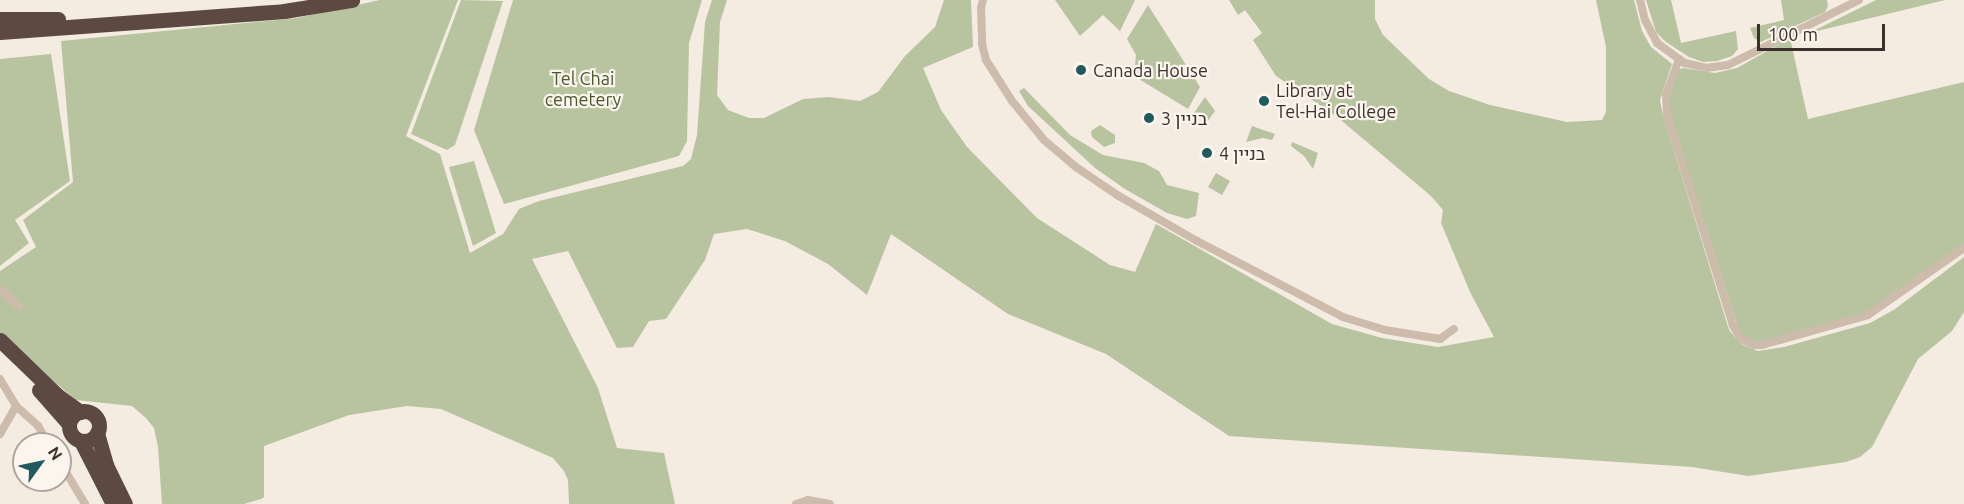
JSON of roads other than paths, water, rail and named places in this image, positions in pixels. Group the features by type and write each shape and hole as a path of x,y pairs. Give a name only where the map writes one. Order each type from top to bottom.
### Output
{"highway":[{"path":"0,32 284,10 352,0"},
{"path":"0,19 166,19"},
{"path":"0,340 57,395 80,412"},
{"path":"0,353 52,403 69,424 73,437 81,441 90,440 97,433"},
{"path":"69,424 80,412 89,412 97,418 97,433 106,465 125,504"},
{"path":"81,441 113,504"}],"street":[{"path":"983,0 981,8 982,44 986,60 1012,101 1044,140 1076,167 1117,195 1197,241 1343,317 1385,330 1440,339 1454,328"},
{"path":"1640,0 1649,32 1664,50 1679,59 1706,68 1728,64 1859,0"},
{"path":"1679,59 1666,94 1667,114 1733,326 1741,339 1754,345 1762,345 1868,315 1964,248"},
{"path":"0,289 19,307"},
{"path":"0,379 16,406 42,432"},
{"path":"0,434 16,406"},
{"path":"72,482 85,504"},
{"path":"796,504 808,500 830,504"}],"place":[{"name":"Canada House","path":"1081,70"},
{"name":"Library at Tel-Hai College","path":"1264,101"},
{"name":"בניין 3","path":"1149,118"},
{"name":"בניין 4","path":"1207,153"}],"park label":[{"name":"Tel Chai cemetery","path":"583,89"}]}
